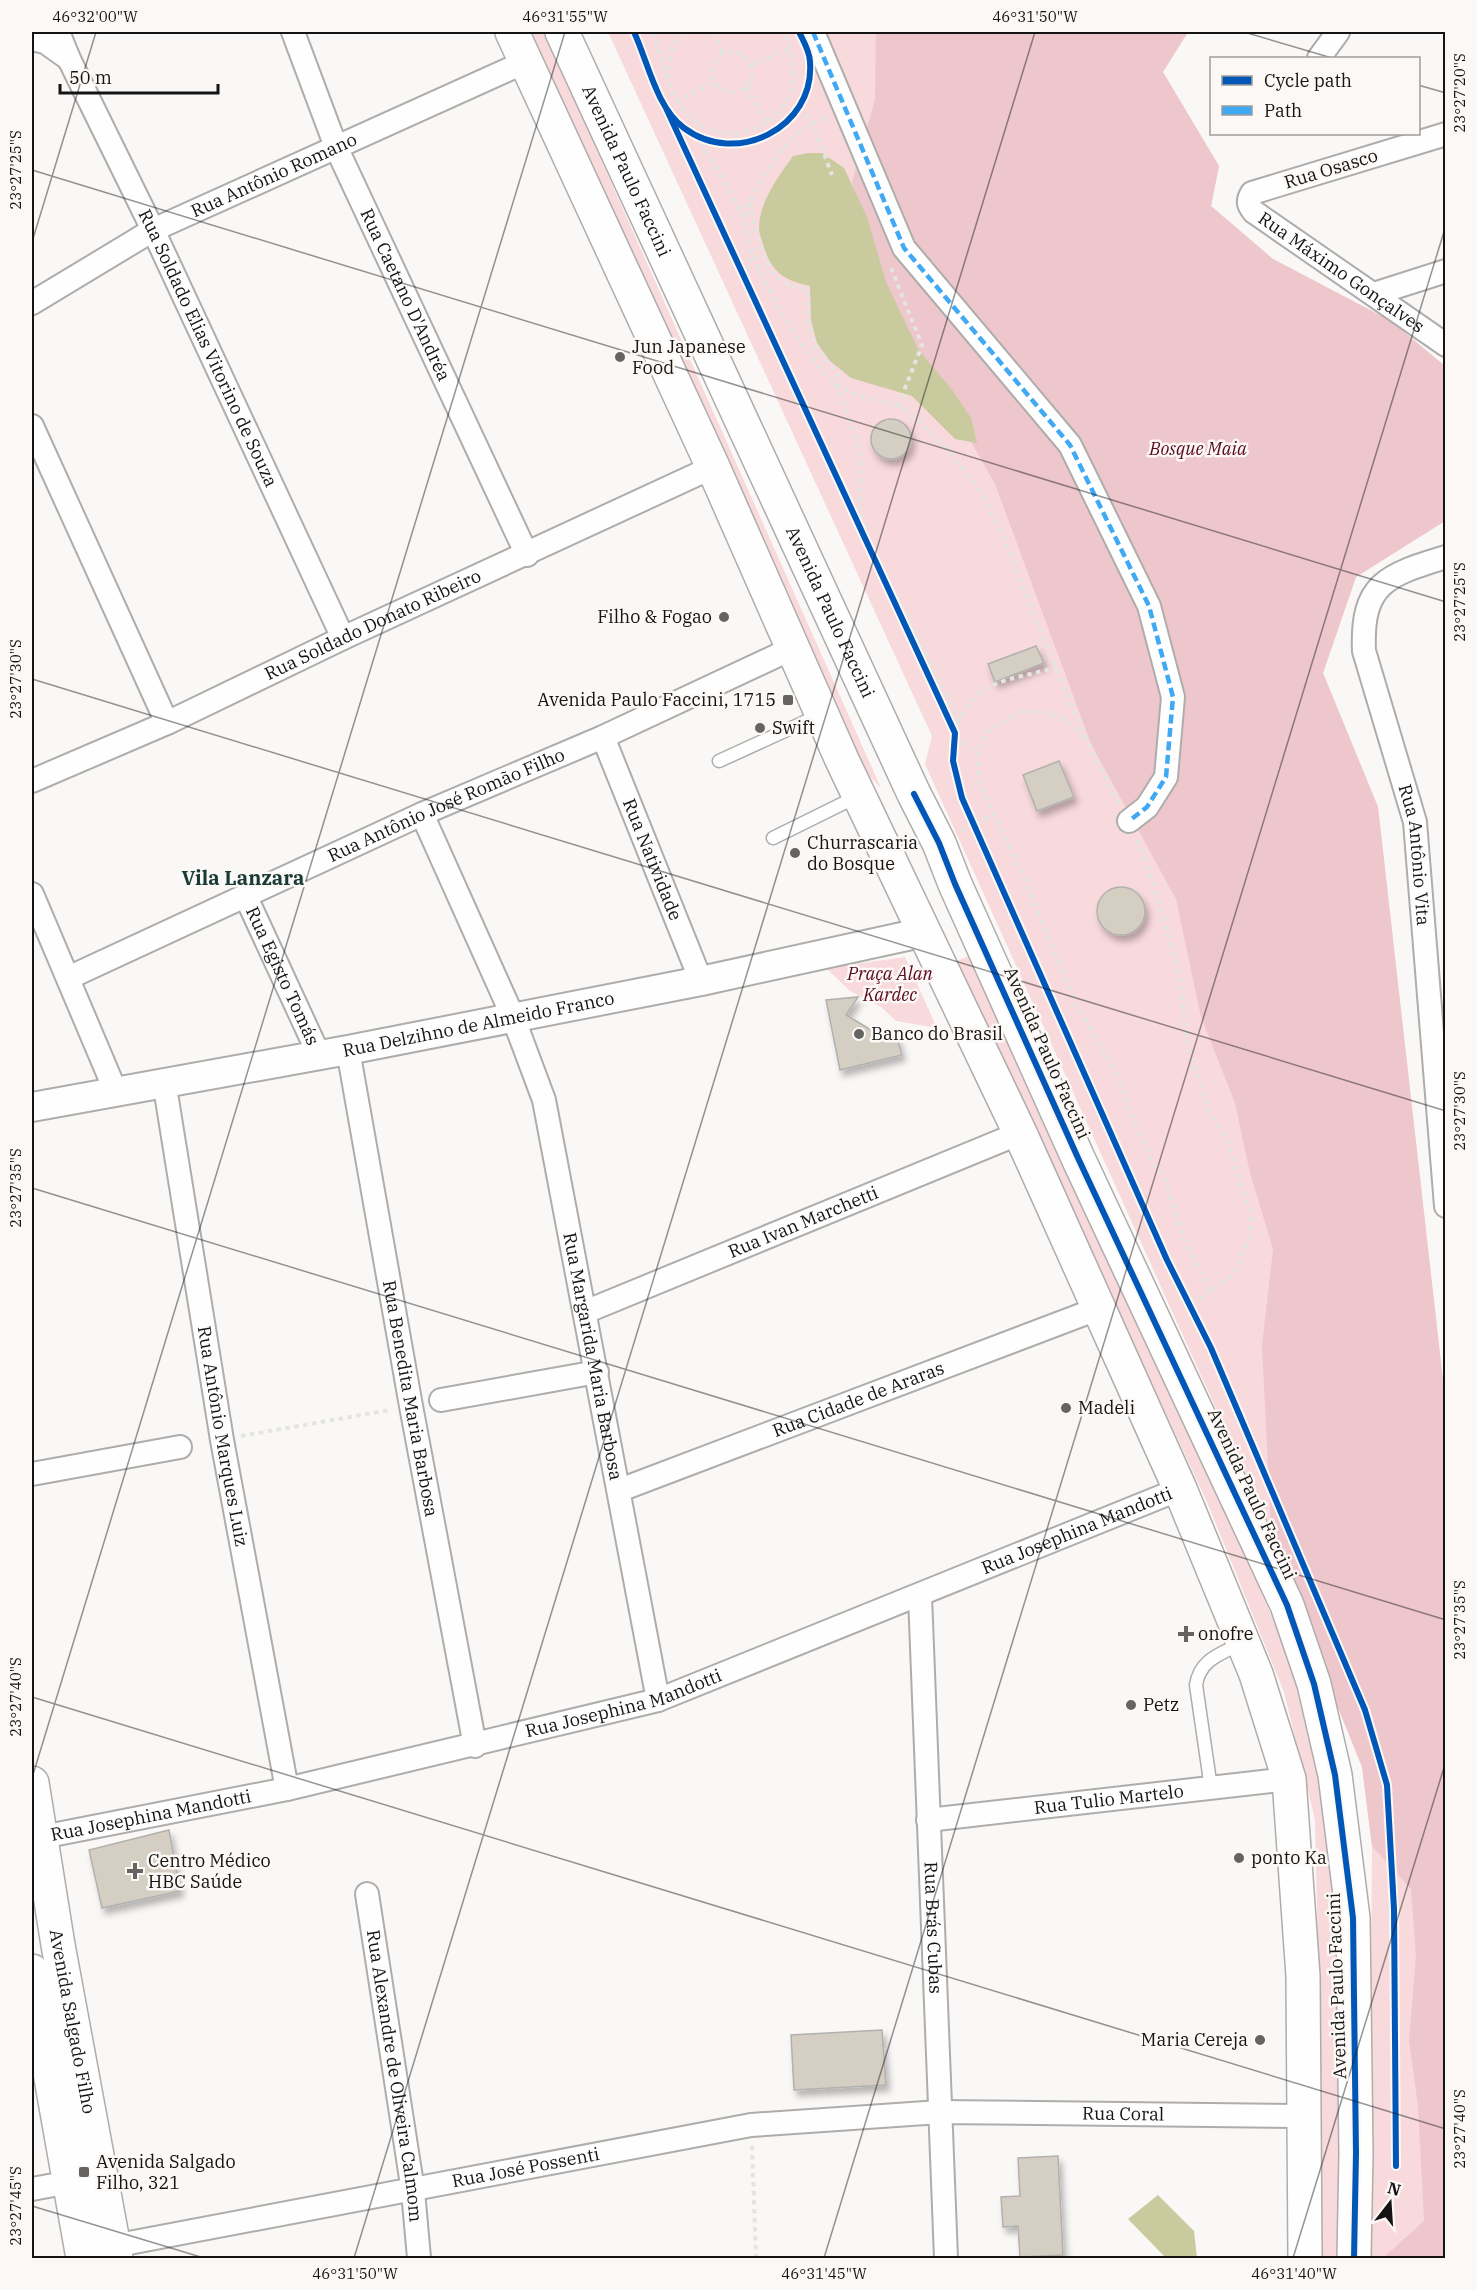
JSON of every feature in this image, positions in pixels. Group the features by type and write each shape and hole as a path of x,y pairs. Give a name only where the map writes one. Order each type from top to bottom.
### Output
{"main road":[{"name":"Avenida Paulo Faccini","path":"512,32 713,467 791,649 842,760 1020,1133 1097,1309 1180,1489 1256,1674 1289,1779 1302,1966 1305,2259"},
{"name":"Avenida Paulo Faccini","path":"562,32 914,794 939,843 1073,1147 1287,1605 1314,1684 1335,1775 1353,1918 1356,2153 1354,2259"},
{"path":"842,760 852,768 867,801 875,807 890,812 905,806 914,794"},
{"path":"925,933 955,935 983,947"},
{"name":"Avenida Salgado Filho","path":"32,1783 58,1946 115,2252"},
{"name":"Avenida Salgado Filho","path":"32,1971 83,2259"}],"street":[{"name":"Rua Soldado Elias Vitorino de Souza","path":"58,32 343,638"},
{"name":"Rua Caetano D'Andréa","path":"293,32 336,147 526,555"},
{"path":"813,32 904,248 1070,445 1149,606 1173,697 1166,777 1138,814"},
{"path":"1320,57 1338,32"},
{"name":"Rua Soldado Elias Vitorino de Souza","path":"32,39 45,42 69,59"},
{"name":"Rua Antônio Romano","path":"32,303 153,230 525,62"},
{"name":"Rua Osasco","path":"1252,193 1446,134"},
{"name":"Rua Máximo Gonçalves","path":"1252,193 1248,202 1254,212 1446,345"},
{"path":"1374,294 1446,271"},
{"path":"1404,315 1420,279"},
{"path":"32,426 167,723"},
{"name":"Rua Soldado Donato Ribeiro","path":"32,781 167,723 343,638 713,467"},
{"name":"Rua Antônio Vita","path":"1446,557 1406,569 1379,586 1371,597 1364,651 1415,822 1446,1206"},
{"name":"Rua Antônio José Romão Filho","path":"68,978 422,814 603,737 791,649"},
{"name":"Rua Natividade","path":"603,737 701,981"},
{"name":"Rua Margarida Maria Barbosa","path":"422,814 513,1017 544,1100 620,1490 658,1700"},
{"path":"32,894 116,1090"},
{"name":"Rua Egisto Tomás","path":"246,897 319,1055"},
{"name":"Rua Delzihno de Almeido Franco","path":"32,1107 164,1081 348,1050 701,981 925,933"},
{"name":"Rua Benedita Maria Barbosa","path":"348,1050 411,1406 475,1746"},
{"name":"Rua Antônio Marques Luiz","path":"164,1081 222,1440 287,1789"},
{"name":"Rua Ivan Marchetti","path":"585,1312 1020,1133"},
{"name":"Rua Cidade de Araras","path":"620,1490 1097,1309"},
{"path":"441,1400 597,1372"},
{"path":"32,1474 180,1447"},
{"name":"Rua Josephina Mandotti","path":"42,1837 287,1789 475,1746 658,1700 1180,1489"},
{"name":"Rua Brás Cubas","path":"920,1596 946,2259"},
{"name":"Rua Tulio Martelo","path":"928,1820 1289,1779"},
{"name":"Rua Alexandre de Oliveira Calmom","path":"367,1894 413,2191 419,2259"},
{"name":"Rua Coral","path":"940,2112 1304,2116"},
{"name":"Rua José Possenti","path":"115,2252 751,2125 940,2112"},
{"path":"32,2189 70,2182"}],"lane":[{"path":"719,761 822,714"},
{"path":"773,838 859,796"},
{"path":"1211,1788 1196,1685 1198,1672 1205,1662 1243,1643"}],"path":[{"path":"653,32 676,101 689,117 707,129 728,134 748,132 767,123 783,108 792,90 795,69 791,48 782,32"},
{"path":"669,82 668,61 675,41 682,32"},
{"path":"713,32 724,55"},
{"path":"751,65 791,48"},
{"path":"739,54 751,65 752,75 746,87 740,91 728,92 716,82 714,66 724,55 739,54"},
{"path":"676,101 716,82"},
{"path":"746,87 767,123"},
{"path":"793,116 802,101"},
{"path":"798,109 812,122 832,175"},
{"path":"743,217 750,202 792,137 812,122 848,111"},
{"path":"690,131 706,140"},
{"path":"697,135 743,217 752,250 767,286 812,359 835,383 859,397 898,406 916,417 954,457 977,486 1006,544 1058,667 1086,741"},
{"path":"750,202 765,257 777,276 788,284 807,290 807,316 814,345 839,376"},
{"path":"746,281 752,250"},
{"path":"741,269 746,281"},
{"path":"898,406 922,345"},
{"path":"835,383 860,450 860,511 868,537 959,720"},
{"path":"850,508 925,670"},
{"path":"954,749 954,735 959,720 975,694 995,685 1058,667"},
{"path":"1190,1306 1211,1292 1233,1275 1249,1238 1251,1217 1226,1138 1210,1113 1188,1048 1177,966 1152,881 1138,814 1086,741 1068,722 1041,710 1021,711 987,732 977,753 980,783 992,815 1021,871 1076,1004 1119,1076 1134,1122 1151,1158 1165,1179 1184,1240 1211,1292"},
{"path":"951,726 954,735 977,753"},
{"path":"939,843 992,815"},
{"path":"969,816 978,836"},
{"path":"1185,1297 1196,1317"},
{"path":"222,1440 411,1406"},
{"path":"751,2125 756,2259"}],"green space":[{"path":"523,32 544,32 881,788 850,757"},
{"name":"Bosque Maia","path":"608,32 1188,32 1163,72 1219,166 1211,206 1273,259 1391,321 1445,366 1445,521 1356,577 1323,673 1378,807 1445,1398 1445,2258 1369,2258 1372,1846 1362,1767 1222,1422 925,764 932,736"},
{"name":"Bosque Maia","path":"876,32 1188,32 1163,72 1219,166 1211,206 1273,259 1391,321 1445,366 1445,521 1356,577 1323,673 1378,807 1445,1398 1445,2258 1383,2258 1424,2221 1418,2106 1409,2041 1416,1956 1411,1889 1372,1846 1362,1767 1272,1544 1262,1346 1273,1249 1250,1173 1235,1103 1201,1017 1176,899 1091,744 995,484 883,288 852,182 875,99"},
{"path":"972,955 1221,1491 1299,1685 1331,1821 1341,2080 1338,2258 1319,2258 1321,2083 1315,1820 1284,1692 1207,1502 956,961"},
{"name":"Praça Alan Kardec","path":"905,957 937,1028 896,1021 881,1007 850,991 826,968"}],"shaded area":[{"path":"822,153 844,168 867,217 886,282 918,349 953,391 971,418 977,443 955,439 912,396 851,378 830,361 817,343 811,320 810,286 794,282 777,271 768,258 759,228 762,209 776,181 793,156"},
{"path":"1158,2195 1194,2231 1197,2258 1166,2258 1128,2219"}],"building":[{"path":"891,419 899,420 905,425 910,431 910,447 905,453 899,458 891,459 883,458 877,453 872,447 871,439 872,431 877,425 883,420"},
{"path":"1036,646 1044,663 995,682 988,664"},
{"path":"1059,761 1074,797 1037,811 1023,775"},
{"path":"1121,887 1138,894 1145,911 1138,928 1121,935 1104,928 1097,911 1104,894"},
{"name":"Banco do Brasil","path":"858,997 846,1015 876,1033 896,1035 902,1055 840,1070 826,1000"},
{"name":"Centro Médico HBC Saúde","path":"169,1830 180,1891 102,1908 89,1850"},
{"path":"882,2030 886,2085 794,2090 791,2035"},
{"path":"1058,2156 1063,2255 1020,2257 1018,2226 1003,2227 1001,2197 1020,2196 1018,2158"}],"marked path":[{"path":"813,32 904,248 1070,445 1149,606 1173,697 1166,777 1147,807 1129,821"}],"cycle path":[{"path":"634,32 654,83 674,119 684,128 705,139 726,143 748,142 768,134 786,122 800,106 808,85 810,58 799,32"},
{"path":"666,108 955,733 953,761 962,798 1167,1260 1211,1348 1365,1710 1387,1785 1394,1909 1396,2166"},
{"path":"914,794 939,843 955,884 1078,1158 1287,1605 1314,1684 1335,1775 1353,1918 1356,2153 1354,2258"}],"place":[{"name":"Jun Japanese Food","path":"620,357"},
{"name":"Filho & Fogao","path":"724,617"},
{"name":"Avenida Paulo Faccini, 1715","path":"788,700"},
{"name":"Swift","path":"760,728"},
{"name":"Churrascaria do Bosque","path":"795,853"},
{"name":"Banco do Brasil","path":"859,1034"},
{"name":"Madeli","path":"1066,1408"},
{"name":"onofre","path":"1186,1634"},
{"name":"Petz","path":"1131,1705"},
{"name":"ponto Ka","path":"1239,1858"},
{"name":"Centro Médico HBC Saúde","path":"135,1871"},
{"name":"Maria Cereja","path":"1260,2040"},
{"name":"Avenida Salgado Filho, 321","path":"84,2172"}],"district":[{"name":"Vila Lanzara","path":"243,878"}]}
